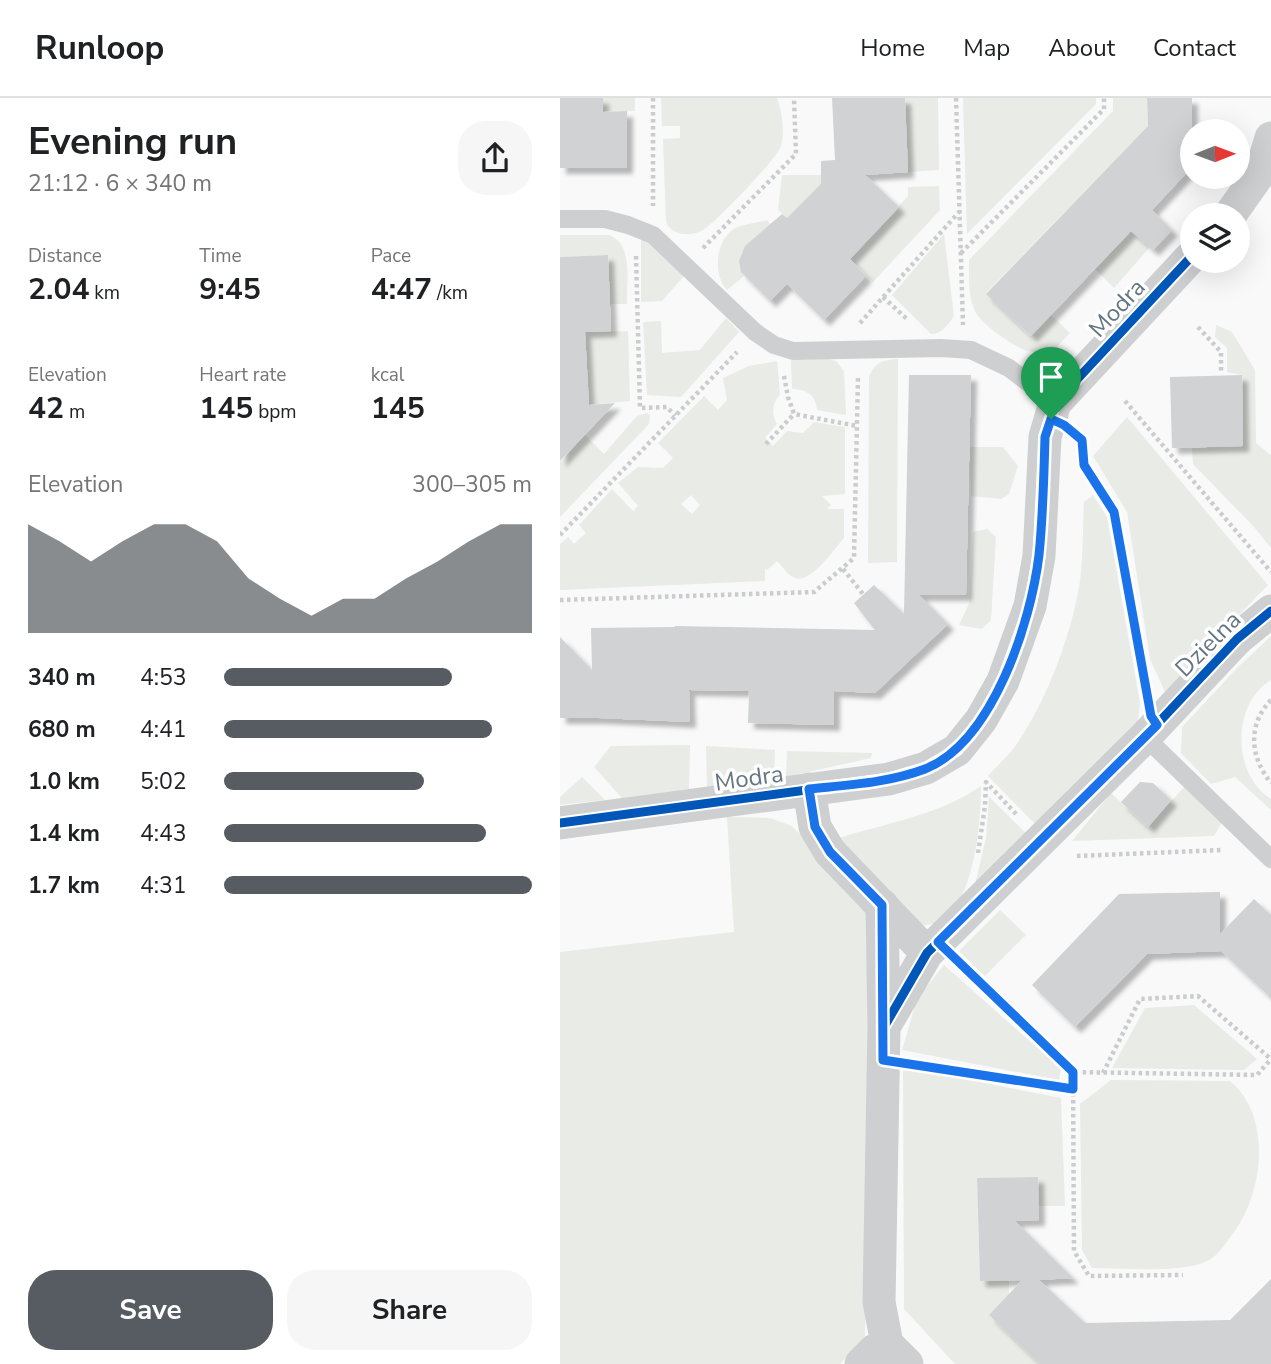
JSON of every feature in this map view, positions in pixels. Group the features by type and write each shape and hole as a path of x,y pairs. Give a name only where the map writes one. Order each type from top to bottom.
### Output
{"street":[{"path":"1238,203 1261,171 1271,138"},
{"name":"Modra","path":"560,823 889,779 926,768 957,750 981,720 1003,681 1030,606 1039,556 1045,437 1053,411 1180,269"},
{"name":"Dzielna","path":"884,1027 933,947 1151,731 1237,639 1271,611"},
{"path":"809,789 815,827 830,852 882,905 933,947"},
{"path":"861,1364 876,1350 897,1354 879,1302 884,1027 882,905"}],"lane":[{"path":"560,219 605,219 653,235 755,332 780,348 793,351 937,348 971,350 1009,368 1053,411"},
{"path":"1151,731 1265,854"}],"path":[{"path":"653,98 653,235"},
{"path":"685,266 796,154 794,98"},
{"path":"956,98 964,349"},
{"path":"961,253 1104,109 1104,98"},
{"path":"837,350 959,211"},
{"path":"635,227 639,408 667,407 676,416"},
{"path":"1198,327 1221,352 1221,372"},
{"path":"560,535 755,332"},
{"path":"780,348 788,397 794,414"},
{"path":"560,600 814,592 843,569 854,558 858,351"},
{"path":"1125,401 1271,572"},
{"path":"1053,411 1064,425 1082,440 1084,465 1114,512 1151,716 1151,731"},
{"path":"794,414 857,426"},
{"path":"766,444 794,414"},
{"path":"843,569 863,594"},
{"path":"1271,700 1257,719 1254,746 1262,772 1271,783"},
{"path":"978,855 986,782 1055,857 1265,854"},
{"path":"933,947 1073,1072 1103,1073 1258,1075 1271,1059 1198,996 1140,999 1103,1073"},
{"path":"883,1060 1073,1089"},
{"path":"1073,1072 1074,1251 1089,1276 1183,1275"}],"shaded area":[{"path":"603,98 635,98 635,111 603,112"},
{"path":"661,98 777,98 780,109 783,134 777,153 720,215 703,230 693,234 677,233 666,222 663,139 680,138 680,126 662,126"},
{"path":"905,98 938,98 939,170 908,172"},
{"path":"963,98 1096,98 1096,104 967,234"},
{"path":"1113,98 1147,98 1148,126 986,293 1030,336 1051,315 1070,333 1052,352 1024,350 994,331 977,314 970,291 969,260 1113,111"},
{"path":"782,175 831,175 787,218 778,210"},
{"path":"939,186 940,210 873,282 850,259 908,196 908,187"},
{"path":"767,220 772,226 747,246 740,259 744,276 727,290 718,267 723,241 734,229"},
{"path":"1131,231 1150,247 1114,288 1095,269"},
{"path":"944,234 954,316 942,330 931,334 892,295"},
{"path":"560,235 609,235 617,240 622,246 627,265 627,304 610,304 608,255 560,257"},
{"path":"641,236 685,275 662,301 641,302"},
{"path":"726,318 739,332 681,397 647,395 643,322 661,321 662,353 700,350"},
{"path":"1216,325 1232,332 1255,370 1256,443 1271,455 1271,548 1193,464 1192,448 1243,446 1242,375 1227,372 1227,348 1215,337"},
{"path":"628,331 630,401 589,405 585,332"},
{"path":"898,359 897,562 868,563 869,377 880,363"},
{"path":"791,360 836,361 844,371 846,415 817,410 815,400 809,394 792,389"},
{"path":"777,361 780,395 775,402 773,413 777,424 765,438 773,446 787,431 803,433 814,422 845,427 845,494 822,496 831,505 827,509 844,509 844,538 828,558 814,572 799,579 791,576 777,561 765,569 765,581 560,590 560,544 568,537 574,544 586,533 579,525 612,489 633,511 638,506 618,483 638,467 663,468 673,458 658,443 704,396 718,410 727,400 723,378 749,366","holes":["691,495 700,505 692,514 681,504"]},
{"path":"647,413 650,415 649,424 560,517 560,462 585,435 604,454 637,416"},
{"path":"1127,417 1268,585 1165,692 1150,659 1127,512 1093,456"},
{"path":"970,447 1003,447 1018,466 1009,494 1001,499 971,496"},
{"path":"1093,495 1107,517 1140,703 1138,721 1036,825 988,776 1014,748 1026,730 1048,688 1066,640 1078,594 1082,564 1084,502"},
{"path":"987,529 996,537 991,620 982,629 959,625 969,604 973,532"},
{"path":"1271,636 1271,680 1258,691 1249,705 1241,740 1249,774 1258,788 1271,799 1271,810 1235,777 1211,784 1181,753 1182,727"},
{"path":"690,745 689,789 622,798 594,767 611,746"},
{"path":"706,746 775,750 774,779 707,788"},
{"path":"787,751 872,753 871,758 786,777"},
{"path":"582,777 605,800 560,805 560,797"},
{"path":"981,786 980,819 969,877 954,909 938,922 917,926 836,839 929,812"},
{"path":"1185,786 1222,822 1214,836 1072,841 1111,793 1148,827"},
{"path":"989,797 1026,833 974,889 986,838"},
{"path":"727,817 770,818 792,826 865,905 873,928 865,1336 840,1364 560,1364 560,952 734,932"},
{"path":"1000,910 1026,935 985,976 959,951"},
{"path":"944,965 1061,1069 1059,1080 902,1050 917,999"},
{"path":"1194,1005 1257,1059 1244,1070 1112,1068 1145,1008"},
{"path":"903,1067 1061,1098 1065,1206 1038,1206 1038,1177 977,1178 980,1281 1009,1280 1009,1294 989,1315 1040,1364 955,1364 904,1309"},
{"path":"1111,1080 1230,1081 1243,1095 1257,1132 1257,1174 1244,1215 1223,1248 1209,1260 1169,1269 1092,1268 1082,1250 1080,1104"}],"building":[{"path":"560,98 603,98 603,112 627,111 627,168 560,168"},
{"path":"832,98 905,98 908,172 865,175 899,207 850,259 866,276 824,320 787,284 770,301 741,272 739,261 745,246 782,214 787,218 821,184 821,161 835,160"},
{"path":"1147,98 1192,98 1192,119 1180,119 1180,180 1152,210 1172,230 1153,250 1131,231 1031,336 986,294 1148,126"},
{"path":"608,255 611,331 585,332 589,405 615,403 560,461 560,257"},
{"path":"909,375 971,375 966,595 919,595 948,624 875,693 834,691 834,725 748,723 749,691 689,690 690,722 560,718 560,637 592,670 591,628 675,626 875,630 854,603 874,585 904,614"},
{"path":"1242,375 1243,446 1172,448 1170,377"},
{"path":"1140,782 1153,783 1171,800 1148,827 1121,802"},
{"path":"1220,892 1220,934 1254,899 1271,915 1271,998 1221,951 1147,954 1075,1027 1032,985 1119,894"},
{"path":"1038,1177 1039,1220 1015,1221 1073,1278 1039,1280 1085,1323 1230,1320 1271,1279 1271,1364 1040,1364 989,1315 1022,1280 980,1281 977,1178"}],"cycle path":[{"path":"560,823 889,779 926,768 957,750 981,720 1003,681 1030,606 1039,556 1045,437 1055,403 1180,269"},
{"path":"884,1027 927,953 1145,737 1237,639 1271,611"}],"route":[{"path":"1051,419 1064,425 1082,440 1084,465 1114,512 1151,716 1157,725 938,942 1073,1072 1073,1089 883,1060 882,905 830,852 815,827 809,789 889,779 926,768 957,750 981,720 1003,681 1030,606 1039,556 1045,437 1051,419"}]}
